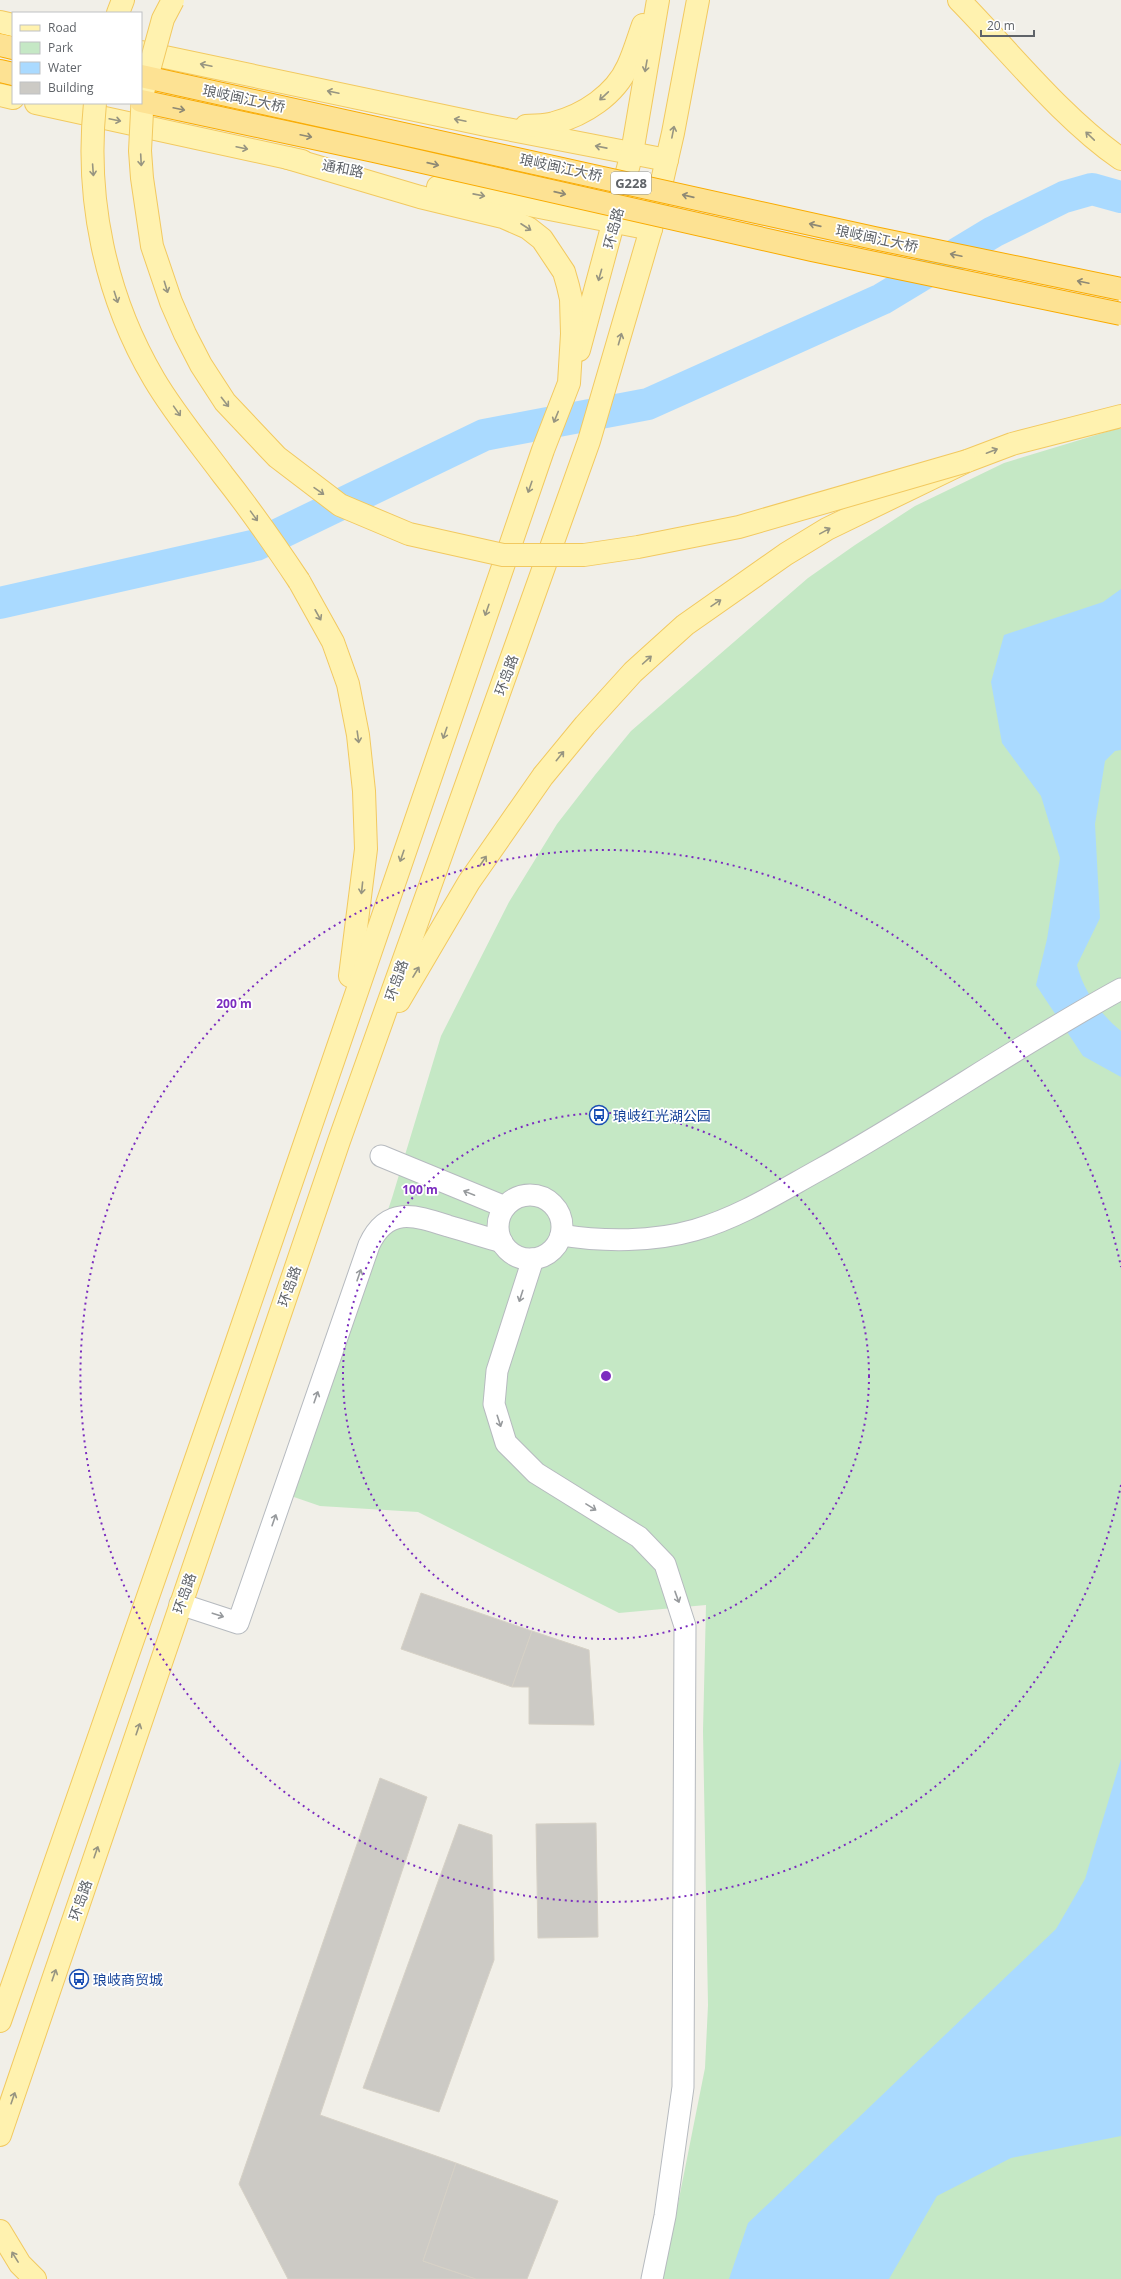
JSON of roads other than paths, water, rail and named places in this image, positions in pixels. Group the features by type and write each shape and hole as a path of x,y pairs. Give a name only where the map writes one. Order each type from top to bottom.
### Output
{"highway":[{"path":"0,45 12,48"},
{"path":"0,71 12,74"},
{"name":"琅岐闽江大桥","path":"142,76 866,236 1121,290"},
{"name":"琅岐闽江大桥","path":"142,101 382,152 812,250 1121,314"}],"main road":[{"path":"118,12 123,0"},
{"path":"173,0 163,19 143,92 140,151 142,178 152,246 185,334 200,365 225,402 277,457 340,505 409,534 502,555 584,554 638,547 739,527 967,461 1012,444 1121,416"},
{"path":"486,125 520,126 552,124 575,116 594,105 614,87 628,67 653,0"},
{"name":"环岛路","path":"569,383 615,222 632,153 658,0"},
{"path":"651,228 667,160 698,0"},
{"path":"960,0 1097,143 1121,159"},
{"path":"971,0 1008,51"},
{"path":"0,22 12,25"},
{"path":"142,52 486,125 667,160"},
{"path":"0,95 12,98"},
{"name":"通和路","path":"41,104 288,158 651,228"},
{"path":"95,104 91,142 96,204 106,264 122,314 155,380 299,581 333,642 348,684 358,735 364,791 366,849 358,928 341,1032"},
{"path":"0,2021 228,1367 341,1032 542,450 569,383 572,334 571,299 564,272 542,239 528,228 503,217 420,197 288,158"},
{"name":"环岛路","path":"0,2135 180,1604 374,1042 589,441 610,376 651,228"},
{"path":"374,1042 469,882 543,776 585,725 633,672 685,626 786,554 816,536 967,461"},
{"path":"0,2231 20,2264 35,2279"}],"street":[{"path":"561,1235 599,1239 650,1237 695,1230 730,1218 765,1201 853,1151 1055,1027 1121,989"},
{"path":"381,1156 505,1207"},
{"path":"180,1604 238,1622 369,1245 378,1230 390,1220 412,1216 502,1242 515,1255 533,1259 551,1252 561,1235 562,1225 560,1216 548,1200 529,1195 520,1197 505,1207 498,1224 502,1242"},
{"path":"533,1259 496,1370 494,1404 506,1443 536,1474 639,1537 665,1564 685,1626 683,2087 665,2216 652,2279"}],"water":[{"path":"1121,589 1121,750 1115,751 1105,761 1095,824 1100,918 1077,965 1088,993 1100,1010 1121,1031 1121,1077 1083,1056 1036,985 1047,939 1060,858 1041,796 1002,743 991,682 1004,635 1103,602"},
{"path":"1121,1759 1121,2136 1011,2158 937,2196 889,2279 729,2279 748,2223 1056,1929 1085,1879"}],"waterway":[{"path":"0,603 256,545 484,435 648,404 882,299 993,232 1064,197 1092,189 1121,197"}],"place":[{"name":"琅岐红光湖公园","path":"599,1115"},
{"name":"琅岐商贸城","path":"79,1979"}]}
